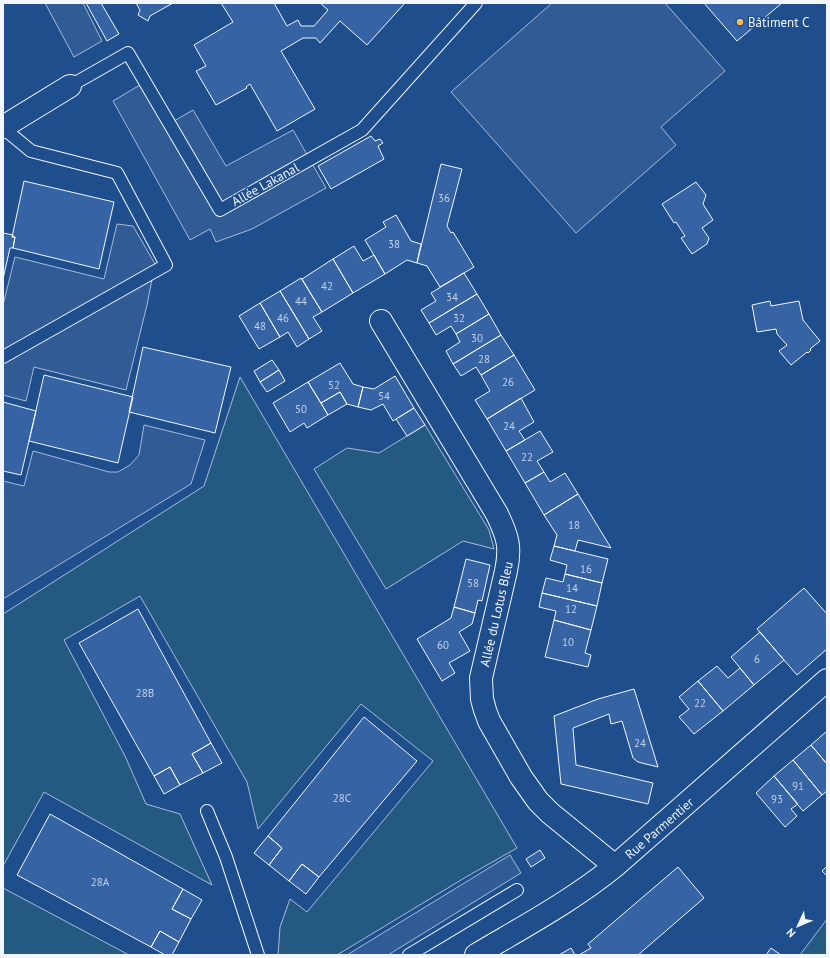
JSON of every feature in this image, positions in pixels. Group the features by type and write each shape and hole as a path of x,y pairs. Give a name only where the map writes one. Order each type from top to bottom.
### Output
{"street":[{"name":"Allée Lakanal","path":"3,127 70,86"},
{"name":"Allée du Lotus Bleu","path":"381,321 497,514 504,528 508,542 509,555 506,571 481,678 482,699 489,721 521,777 538,800 550,813 615,866"},
{"name":"Rue Parmentier","path":"476,955 593,884 827,680"}],"lane":[{"name":"Allée Lakanal","path":"70,86 128,53 220,210 362,130 476,3"},
{"name":"Allée Lakanal","path":"3,127 32,151 117,173 166,266 3,357"},
{"path":"207,811 226,857 258,955"},
{"path":"409,955 517,890"}],"shaded area":[{"path":"45,3 83,3 102,41 74,57"},
{"path":"552,3 665,3 725,71 661,127 676,145 576,233 451,92"},
{"path":"150,79 174,121 193,110 226,166 293,130 326,188 252,229 216,242 210,229 190,240 113,101"},
{"path":"117,224 133,226 155,264 147,305 126,390 34,367 26,401 3,395 3,305 15,257 104,279"},
{"path":"240,377 517,848 337,955 278,955 280,927 290,899 307,912 433,761 361,704 258,829 247,782 140,596 64,640 125,756 146,804 180,814 212,885 44,792 3,866 3,614 204,486"},
{"path":"144,425 205,440 191,484 3,599 3,481 24,486 33,451 109,472 118,472 130,465 139,455"},
{"path":"425,425 489,530 494,549 463,541 386,589 314,469 347,448 379,453"},
{"path":"510,855 521,873 388,955 347,955"},
{"path":"3,888 129,955 3,955"},
{"path":"827,919 827,955 800,955"}],"building":[{"path":"86,3 101,3 119,34 107,41"},
{"path":"136,3 173,3 150,16 148,21 138,15 140,10"},
{"path":"221,3 274,3 287,26 298,20 301,26 314,26 328,10 320,3 405,3 367,45 340,21 320,43 316,38 303,38 281,51 315,109 277,131 250,84 246,87 247,88 216,105 196,71 206,66 194,45 233,22"},
{"name":"Bâtiment C","path":"704,3 782,3 737,41"},
{"path":"371,136 375,141 380,139 383,143 378,146 384,159 331,189 318,166"},
{"path":"441,164 462,169 447,226 451,233 453,232 474,267 440,287 427,266 417,263"},
{"path":"24,181 114,202 99,269 13,248 15,237 12,237"},
{"path":"696,182 706,195 703,204 713,220 702,228 709,238 707,244 692,254 681,238 685,236 676,222 674,223 662,204"},
{"path":"396,215 411,241 421,244 417,263 407,260 385,274 365,240 386,227 383,222"},
{"path":"3,233 13,235 12,237 15,237 13,248 10,248 3,279"},
{"path":"354,246 363,261 374,255 385,274 353,293 333,259"},
{"path":"333,259 353,293 322,312 302,279"},
{"path":"464,273 477,294 429,323 421,310 436,301 431,293"},
{"path":"301,278 322,312 313,317 322,331 309,339 280,291"},
{"path":"280,291 309,339 297,347 288,332 280,337 260,303"},
{"path":"477,294 489,314 456,334 451,326 436,335 429,323"},
{"path":"770,301 771,306 799,301 803,320 820,341 810,349 811,350 808,353 807,352 791,365 779,351 787,345 777,334 776,329 757,332 752,305"},
{"path":"260,303 280,337 259,349 239,316"},
{"path":"489,314 501,335 453,364 446,351 460,342 456,334"},
{"path":"501,335 514,355 481,375 476,367 461,376 453,364"},
{"path":"143,347 231,367 215,433 129,412"},
{"path":"514,355 535,390 487,419 475,400 490,391 481,375"},
{"path":"272,360 279,370 260,382 254,371"},
{"path":"340,363 353,384 363,387 358,407 347,404 340,392 321,403 308,382"},
{"path":"279,370 285,381 267,392 260,382"},
{"path":"44,375 133,397 118,463 29,441"},
{"path":"395,376 414,408 393,421 383,404 371,410 358,407 363,387 374,389"},
{"path":"308,382 328,415 307,428 304,423 290,432 273,403"},
{"path":"340,392 347,404 328,415 321,403"},
{"path":"521,398 534,422 519,431 525,440 506,451 487,419"},
{"path":"3,402 36,411 21,475 3,471"},
{"path":"414,408 425,425 407,436 396,419"},
{"path":"540,431 553,452 537,461 544,472 525,483 506,451"},
{"path":"544,472 550,482 565,473 578,494 544,515 525,483"},
{"path":"578,494 611,548 578,540 575,551 554,546 557,535 544,515"},
{"path":"554,546 608,559 602,583 565,574 567,565 550,560"},
{"path":"466,559 490,565 482,601 478,600 475,613 454,607"},
{"path":"565,574 602,583 597,606 542,593 546,578 563,582"},
{"path":"804,588 827,614 827,649 797,675 757,629"},
{"path":"542,593 597,606 591,630 554,620 556,611 539,607"},
{"path":"454,607 475,613 472,624 459,632 470,651 449,663 455,673 442,681 417,639 451,618"},
{"path":"138,609 211,743 192,754 203,773 180,785 170,767 154,776 79,643"},
{"path":"554,620 591,630 585,653 591,655 588,667 545,657"},
{"path":"760,632 784,660 754,685 731,657"},
{"path":"717,666 728,678 740,668 754,685 723,711 698,681"},
{"path":"698,681 723,711 694,734 679,717 689,709 679,697"},
{"path":"634,689 658,767 638,762 633,758 622,721 611,724 609,714 573,728 576,765 653,783 648,804 561,784 554,716 598,699"},
{"path":"364,717 417,761 319,877 302,864 289,881 269,865 282,848 268,836"},
{"path":"827,731 827,764 811,745"},
{"path":"211,743 222,763 203,773 192,754"},
{"path":"811,745 827,764 827,791 822,795 793,760"},
{"path":"793,760 822,795 803,811 774,776"},
{"path":"170,767 180,785 164,794 154,776"},
{"path":"774,776 798,804 791,809 797,816 785,827 756,793"},
{"path":"50,814 183,889 172,909 191,919 179,942 160,931 151,947 17,875"},
{"path":"268,836 282,848 269,865 254,853"},
{"path":"540,850 545,858 531,867 526,859"},
{"path":"302,864 319,877 306,894 289,881"},
{"path":"827,866 827,876 822,871"},
{"path":"678,867 704,898 638,955 579,955 591,948 588,944"},
{"path":"183,889 202,900 191,919 172,909"},
{"path":"160,931 179,942 172,955 165,955 151,947"},
{"path":"571,948 575,955 559,955"},
{"path":"771,948 781,955 766,955"}],"place":[{"name":"Bâtiment C","path":"740,22"}]}
